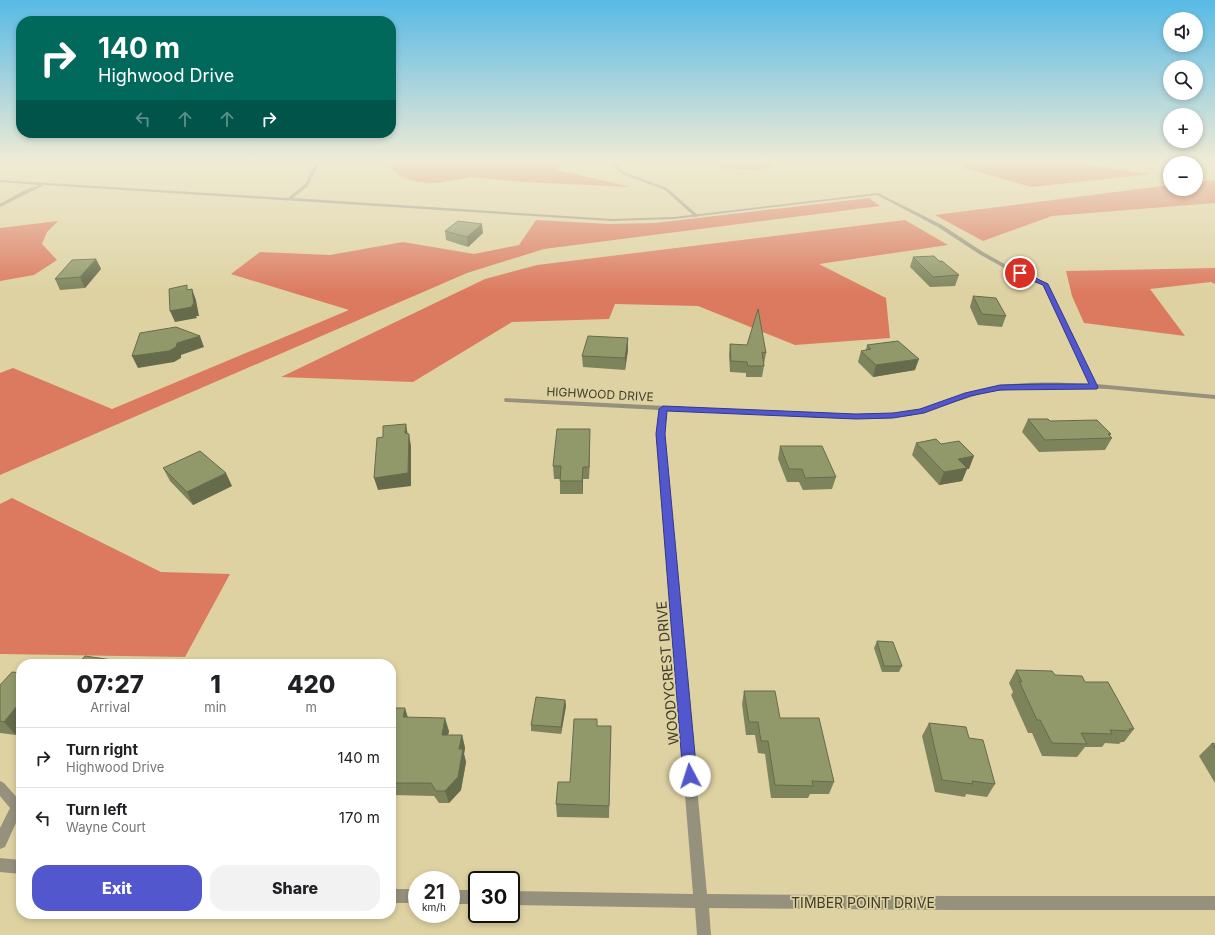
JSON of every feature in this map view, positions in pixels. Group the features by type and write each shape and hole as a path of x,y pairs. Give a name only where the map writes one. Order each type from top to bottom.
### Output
{"street":[{"path":"379,206 612,220 643,220 697,216 782,206"},
{"path":"685,206 697,216"},
{"path":"901,206 940,226 980,253 1008,268 1045,284 1094,387"},
{"name":"HIGHWOOD DRIVE","path":"508,400 663,409 893,416 921,411 942,405 968,394 1000,388 1041,386 1094,387 1215,397"},
{"name":"WOODYCREST DRIVE","path":"663,409 660,434 704,935"},
{"path":"0,786 16,806"},
{"path":"0,842 16,809"},
{"path":"0,865 16,867"},
{"path":"396,896 408,896"},
{"name":"TIMBER POINT DRIVE","path":"520,898 1089,904 1215,903"}],"shaded area":[{"path":"804,206 880,206 544,249 467,273 0,475 0,373 13,368 112,409 349,310 231,274 260,252 330,255 403,242 474,254 519,245 536,220 609,224 655,223"},
{"path":"1008,206 1182,206 1052,216 983,241 935,215"},
{"path":"905,220 948,245 819,264 886,298 890,338 795,345 698,306 615,304 609,319 512,322 413,382 281,377 485,279 537,265"},
{"path":"58,221 47,232 42,244 57,260 34,275 0,281 0,228"},
{"path":"1215,268 1215,284 1211,282 1150,289 1185,336 1084,323 1072,296 1066,271"},
{"path":"12,498 161,572 230,574 185,657 0,654 0,504"}],"building":[{"path":"458,221 482,224 467,237 445,231"},
{"path":"934,256 959,275 933,277 913,257"},
{"path":"96,259 80,277 55,279 72,260"},
{"path":"187,285 187,290 192,289 194,305 192,305 192,307 170,311 169,289"},
{"path":"973,296 996,298 1006,316 982,314"},
{"path":"758,309 766,353 762,352 764,366 748,366 747,362 731,361 730,344 747,345"},
{"path":"176,327 200,336 177,343 176,347 169,351 132,356 140,333"},
{"path":"588,336 628,338 625,358 582,356"},
{"path":"898,341 919,359 876,365 861,351 871,349 867,345"},
{"path":"1028,419 1048,419 1050,421 1097,420 1111,434 1108,434 1112,438 1045,440"},
{"path":"406,424 405,433 409,434 408,473 374,478 377,438 383,437 383,426"},
{"path":"557,429 590,429 589,467 583,467 582,481 560,481 561,466 553,466"},
{"path":"936,439 941,444 959,441 974,456 958,459 967,468 944,472 916,443"},
{"path":"780,446 822,446 836,477 805,478 802,469 789,469"},
{"path":"200,451 226,473 187,492 163,468"},
{"path":"877,641 893,642 902,666 884,666"},
{"path":"85,656 105,659 82,659"},
{"path":"1016,670 1052,671 1055,675 1082,676 1085,682 1108,682 1134,729 1129,729 1130,731 1110,730 1112,734 1081,733 1087,744 1052,743 1040,720 1037,720 1019,681 1022,682"},
{"path":"12,672 16,672 16,707 4,722 0,721 0,685"},
{"path":"744,691 775,691 780,718 819,718 834,782 812,781 813,786 775,785 768,741 761,741 758,722 749,722"},
{"path":"536,697 565,700 561,727 531,725"},
{"path":"396,708 405,708 403,717 445,718 442,735 462,735 459,749 463,749 458,777 445,791 436,791 431,783 396,783"},
{"path":"574,719 597,719 597,726 611,726 609,806 556,804 558,782 570,782"},
{"path":"929,723 966,727 969,738 983,740 995,784 972,781 973,784 942,780"}],"route":[{"path":"690,776 660,434 663,409 893,416 921,411 942,405 968,394 1000,388 1041,386 1094,387 1045,284 1020,273"}]}
